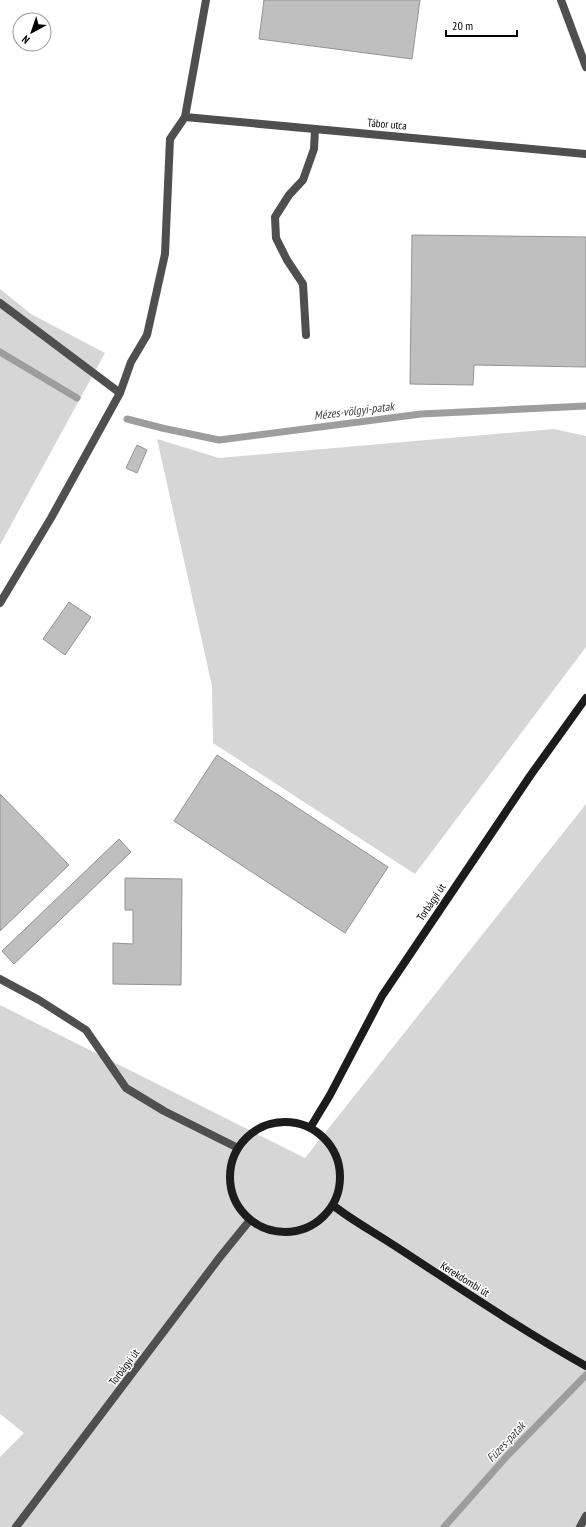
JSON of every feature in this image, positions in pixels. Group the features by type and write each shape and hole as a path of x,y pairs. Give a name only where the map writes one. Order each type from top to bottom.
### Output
{"street":[{"path":"0,603 51,518 120,393 131,362 147,335 165,254 170,139 185,117 206,0"},
{"path":"561,0 586,67"},
{"name":"Tábor utca","path":"185,117 586,154"},
{"path":"306,335 302,284 287,260 276,238 275,217 289,195 303,180 314,149 315,129"},
{"path":"0,303 120,393"},
{"name":"Torbágyi út","path":"310,1128 330,1094 382,996 530,776 586,698"},
{"path":"0,979 39,1000 86,1030 126,1088 164,1111 238,1148"},
{"path":"278,1122 292,1122 310,1128 321,1135 333,1148 340,1164 341,1182 334,1206 318,1222 304,1230 289,1233 274,1232 259,1227 238,1207 232,1195 230,1169 238,1148 251,1133 264,1126 278,1122"},
{"name":"Kerekdombi út","path":"334,1206 355,1222 426,1268 536,1337 586,1366"},
{"name":"Torbágyi út","path":"16,1527 220,1257 250,1220"},
{"path":"580,1527 586,1516"}],"shaded area":[{"path":"0,289 31,314 105,353 0,545"},
{"path":"554,429 586,436 586,647 415,874 213,743 212,686 157,439 219,458"},
{"path":"586,804 586,1527 0,1527 0,1457 24,1433 0,1414 0,1005 305,1158"}],"building":[{"path":"264,0 420,0 412,59 259,39"},
{"path":"412,235 586,237 586,367 474,365 473,385 410,384"},
{"path":"137,445 147,450 137,473 126,468"},
{"path":"69,602 91,617 65,655 43,639"},
{"path":"217,755 388,867 345,933 174,821"},
{"path":"0,794 69,865 0,931"},
{"path":"119,839 131,852 14,964 2,951"},
{"path":"125,878 182,879 181,985 113,984 113,943 133,944 133,910 125,910"}],"waterway":[{"name":"Mézes-völgyi-patak","path":"0,352 77,398"},
{"name":"Mézes-völgyi-patak","path":"127,419 219,440 421,414 586,406"},
{"name":"Füzes-patak","path":"444,1527 507,1456 586,1375"}]}
